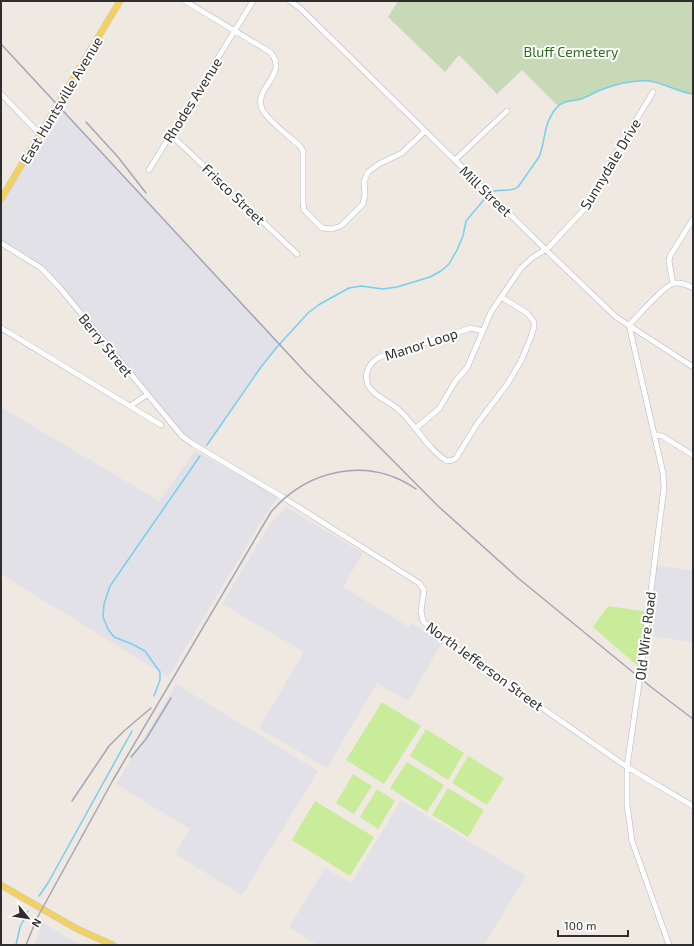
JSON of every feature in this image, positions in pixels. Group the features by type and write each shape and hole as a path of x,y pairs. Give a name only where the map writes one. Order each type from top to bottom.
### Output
{"main road":[{"name":"East Huntsville Avenue","path":"1,199 120,1"},
{"path":"1,884 76,930 113,945"}],"street":[{"path":"185,1 270,52 274,56 276,61 275,73 262,94 262,110 300,146 302,151 304,210 322,228 327,230 337,229 346,222 363,204 364,182 368,172 379,164 402,153 425,131"},
{"name":"Rhodes Avenue","path":"149,170 253,1"},
{"name":"Mill Street","path":"290,1 300,8 616,317 693,367"},
{"name":"Sunnydale Drive","path":"416,428 435,413 444,403 456,380 467,368 491,312 526,263 549,247 589,204 605,172 653,92"},
{"path":"1,94 40,134"},
{"path":"455,160 506,111"},
{"name":"Frisco Street","path":"171,135 297,254"},
{"path":"673,284 669,261 670,256 693,219"},
{"name":"Berry Street","path":"1,243 41,268 46,273 182,436 207,453"},
{"path":"629,325 665,288 673,284 681,283 693,288"},
{"name":"Manor Loop","path":"483,331 471,328 380,357 369,367 366,378 373,392 400,410 436,453 444,460 450,462 456,458 476,424 508,383 521,361 532,337 534,322 528,313 501,297"},
{"name":"Old Wire Road","path":"629,325 663,473 664,488 627,767 627,804 632,841 668,945"},
{"path":"1,328 161,425"},
{"path":"130,406 147,395"},
{"path":"654,435 662,436 693,455"},
{"name":"North Jefferson Street","path":"207,453 284,498 419,583 424,590 421,616 422,621 438,636 627,767 693,806"}],"shaded area":[{"path":"58,105 280,344 261,367 204,451 182,436 41,268 1,243 1,199"},
{"path":"1,407 159,501 195,451 278,497 264,517 168,677 1,574"},
{"path":"286,507 363,553 343,587 409,627 412,623 442,643 408,701 377,683 327,768 259,728 304,652 222,604 268,527"},
{"path":"655,565 693,571 693,642 646,635"},
{"path":"176,684 318,771 242,895 175,854 190,829 116,784"},
{"path":"401,800 526,876 484,945 317,945 289,927 325,868 351,883"},
{"path":"42,922 71,940 83,945 34,945"}],"green space":[{"name":"Bluff Cemetery","path":"398,1 693,1 693,94 655,82 636,81 610,87 578,100 563,103 558,106 522,70 497,94 459,55 445,72 388,17"},
{"path":"608,606 649,612 641,669 593,627"},
{"path":"382,702 421,726 384,784 346,760"},
{"path":"426,729 464,753 448,780 410,756"},
{"path":"468,756 504,778 487,805 452,783"},
{"path":"407,762 444,785 427,812 390,788"},
{"path":"353,774 372,786 354,814 336,803"},
{"path":"448,788 484,810 468,837 432,815"},
{"path":"377,789 395,801 378,829 360,817"},
{"path":"315,801 374,837 350,876 292,840"}],"waterway":[{"path":"491,192 498,190 512,190 518,187 539,157 548,121 554,110 567,101 581,99 610,87 636,81 655,82 693,94"},
{"path":"207,445 261,367 308,313 320,304 349,288 361,286 383,289 397,287 430,277 441,271 449,264 457,250 463,236 466,221 487,196"},
{"path":"154,696 160,680 160,672 145,651 114,637 108,629 103,617 104,604 110,586 200,456"},
{"path":"39,896 48,883 132,731"},
{"path":"16,945 20,927 28,911"}],"railway":[{"path":"1,44 306,373 438,506 518,578 651,687 693,719"},
{"path":"86,122 118,157 146,193"},
{"path":"26,945 37,918 113,780 271,512 286,497 303,486 320,477 339,472 359,470 378,473 398,479 416,489"},
{"path":"131,757 146,739 171,698"},
{"path":"72,801 109,746 151,708"}]}
